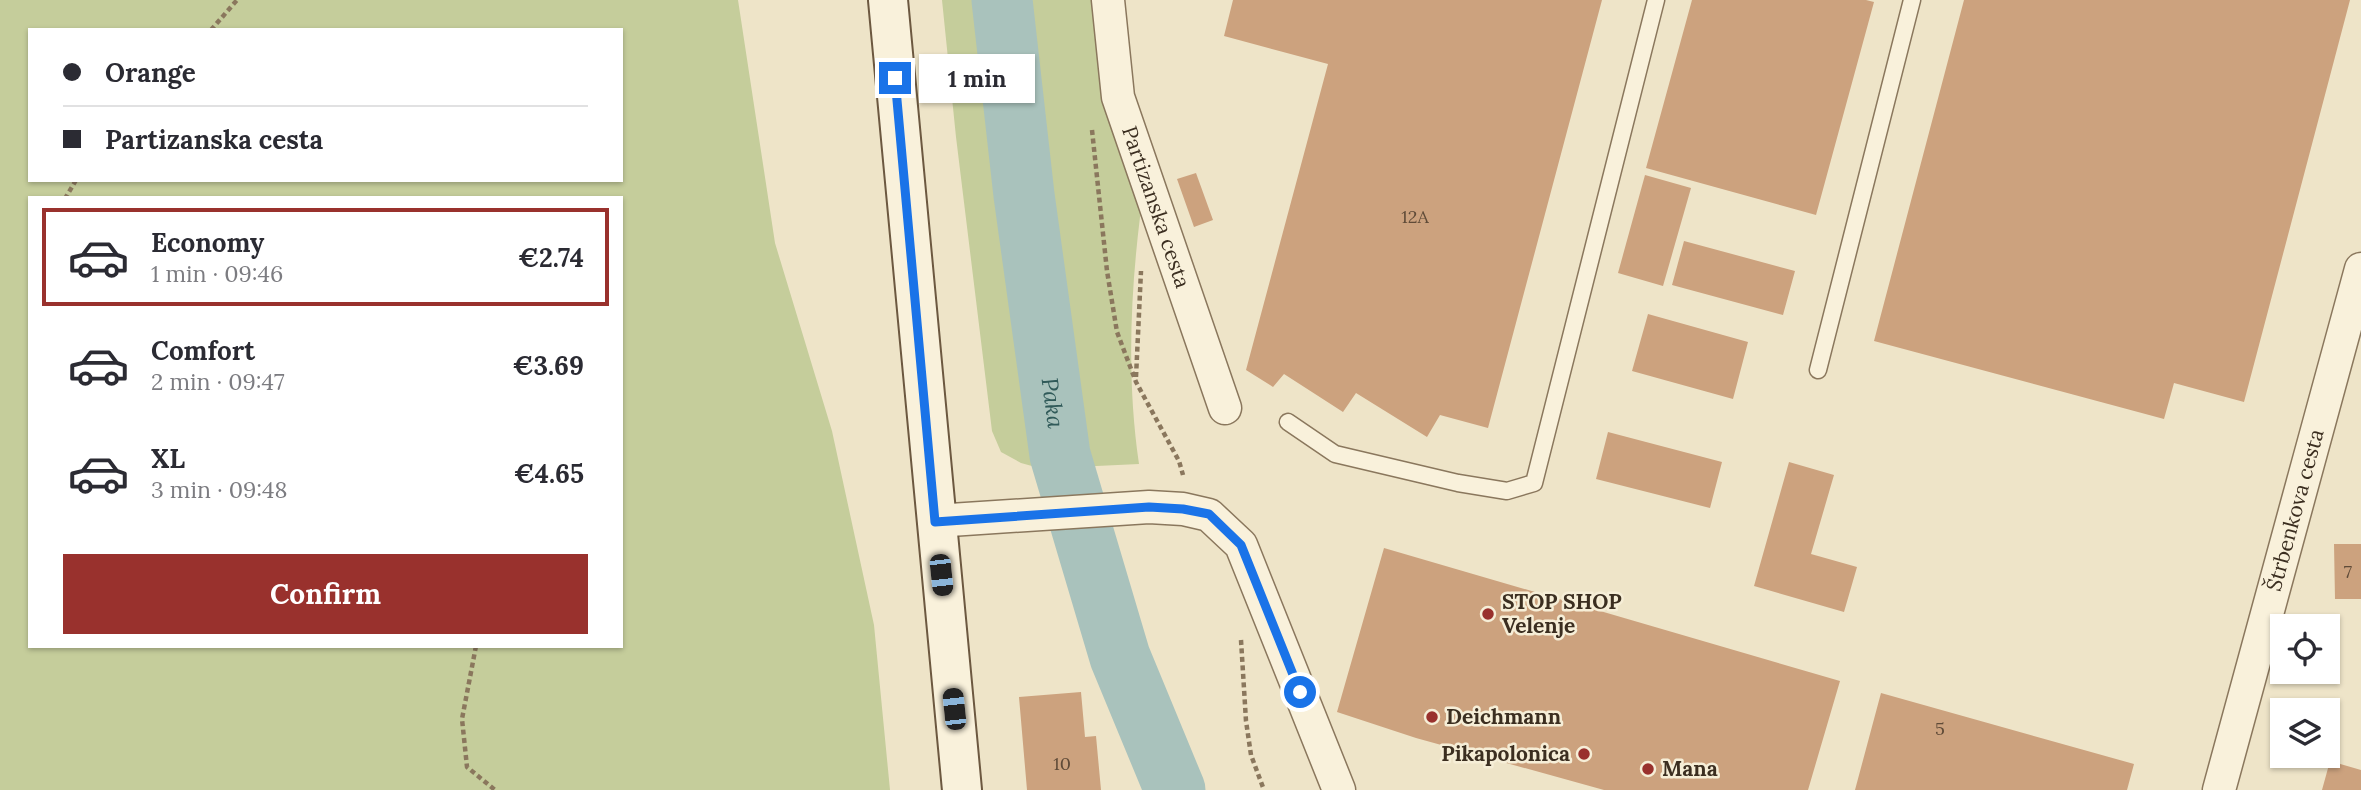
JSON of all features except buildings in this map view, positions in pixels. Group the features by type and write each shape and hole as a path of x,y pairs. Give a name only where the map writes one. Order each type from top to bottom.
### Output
{"main road":[{"path":"888,0 962,790"}],"street":[{"name":"Partizanska cesta","path":"1108,0 1118,97 1225,408"},
{"name":"Štrbenkova cesta","path":"2219,790 2361,269"},
{"path":"935,522 1149,507 1209,514 1241,545 1339,790"}],"lane":[{"path":"1288,422 1335,454 1458,483 1507,491 1534,483 1656,0"},
{"path":"1818,370 1912,0"}],"path":[{"path":"213,28 237,0"},
{"path":"1091,120 1107,271 1117,332 1136,382 1179,461 1185,484"},
{"path":"1136,382 1142,262"},
{"path":"1241,638 1251,755 1264,790"},
{"path":"476,648 462,719 467,767 495,790"}],"green space":[{"path":"0,0 738,0 775,243 832,431 874,625 890,790 0,790"},
{"path":"942,0 988,0 1013,255 1042,438 1050,471 1021,463 1001,452 992,431"},
{"path":"1014,0 1093,0 1146,203 1140,217 1131,340 1139,464 1075,467 1055,351"}],"waterway":[{"name":"Paka","path":"1002,0 1024,195 1060,455 1120,657 1175,790"}],"place":[{"name":"STOP SHOP Velenje","path":"1488,614"},
{"name":"Deichmann","path":"1432,717"},
{"name":"Pikapolonica","path":"1584,754"},
{"name":"Mana","path":"1648,769"}],"route":[{"path":"895,78 935,522 1149,507 1209,514 1241,545 1300,692"}]}
